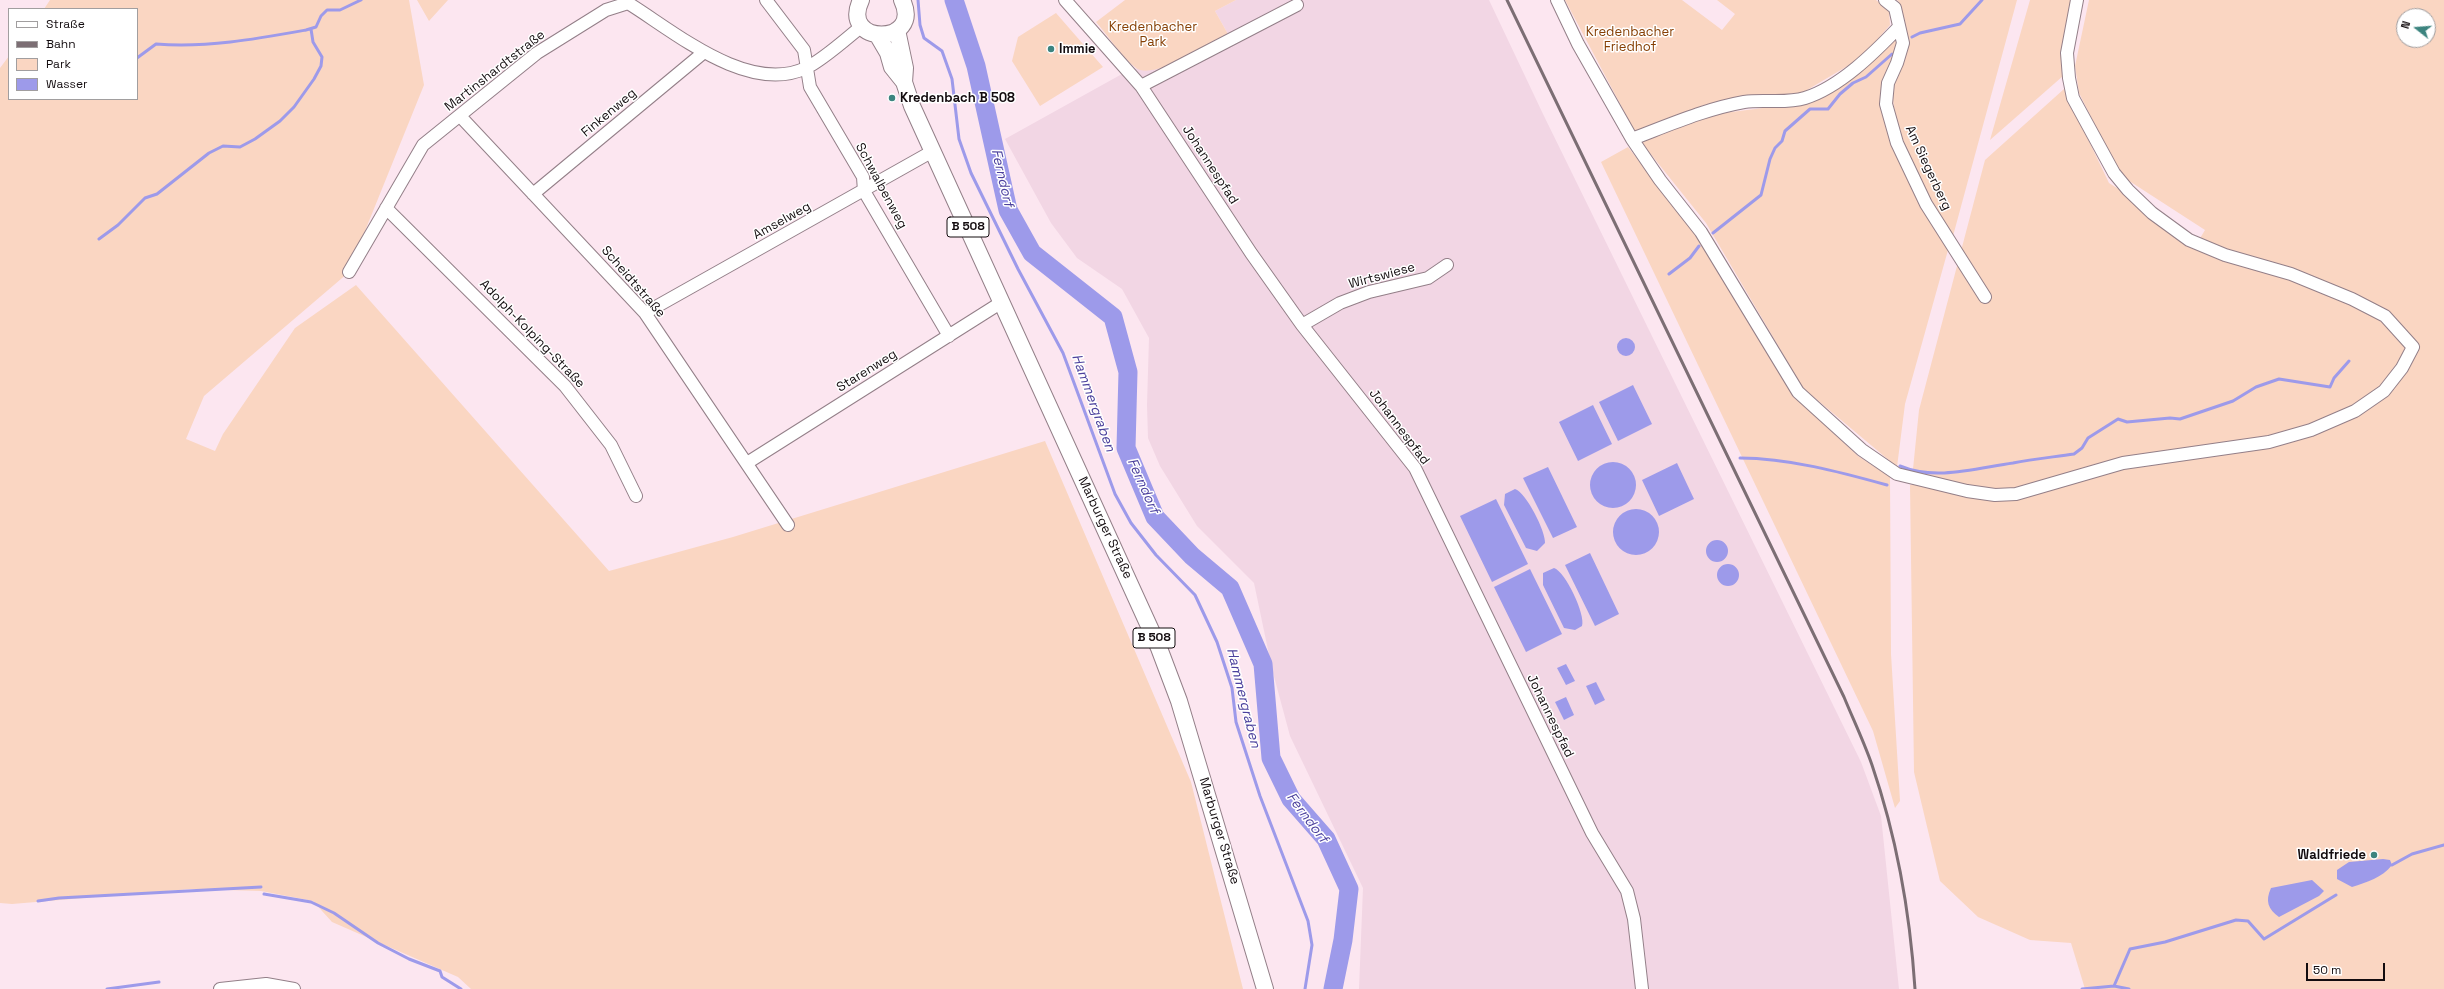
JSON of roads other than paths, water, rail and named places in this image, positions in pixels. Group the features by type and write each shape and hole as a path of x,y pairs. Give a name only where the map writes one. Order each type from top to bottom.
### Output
{"main road":[{"path":"861,0 858,13 862,26"},
{"path":"878,36 886,35 897,30 904,20 905,2"},
{"name":"B 508","path":"862,26 870,33 878,36"},
{"name":"Marburger Straße","path":"897,30 905,68 904,82"},
{"name":"Marburger Straße","path":"878,36 888,53 892,67 904,82 912,106 1132,587 1179,701 1265,989"}],"street":[{"name":"Schwalbenweg","path":"766,0 804,50 810,87 863,177 864,191 949,336"},
{"name":"Johannespfad","path":"1065,0 1141,86 1251,253 1302,325 1415,468 1592,833 1627,891 1634,919 1642,989"},
{"path":"1557,0 1578,44 1632,139 1660,180 1701,232 1798,392 1862,450 1897,474 1967,491 1995,495 2016,494 2123,463 2269,442 2329,423 2355,411 2384,391 2402,368 2413,347 2385,316 2352,299 2291,274 2226,255 2189,240 2152,213 2114,173 2073,98 2069,78 2067,52 2078,0"},
{"name":"Am Siegerberg","path":"1885,0 1895,8 1903,43 1897,63 1888,83 1886,104 1897,142 1926,204 1985,297"},
{"name":"Martinshardtstraße","path":"349,272 423,146 537,53 606,10 628,2 703,53 737,66 769,74 786,74 807,67 862,26"},
{"path":"1141,86 1298,6"},
{"path":"1632,139 1707,110 1746,102 1804,98 1818,92 1866,61 1899,27"},
{"name":"Finkenweg","path":"534,194 703,53"},
{"name":"Scheidtstraße","path":"460,116 644,313 788,525"},
{"name":"Amselweg","path":"644,313 933,151"},
{"name":"Adolph-Kolping-Straße","path":"386,208 565,386 611,445 636,496"},
{"name":"Wirtswiese","path":"1302,325 1340,303 1369,292 1428,278 1447,265"},
{"name":"Starenweg","path":"747,463 1002,302"},
{"path":"220,989 266,984 294,989"}],"water":[{"path":"1626,338 1632,341 1635,347 1632,353 1626,356 1620,353 1617,347 1620,341"},
{"path":"1633,385 1652,424 1618,441 1599,402"},
{"path":"1593,405 1612,444 1578,461 1559,422"},
{"path":"1608,462 1618,462 1626,466 1632,472 1636,480 1636,490 1632,498 1626,504 1618,508 1608,508 1600,504 1594,498 1590,490 1590,480 1594,472 1600,466"},
{"path":"1677,463 1694,499 1659,516 1642,480"},
{"path":"1548,467 1577,527 1553,538 1523,478"},
{"path":"1515,489 1530,505 1542,530 1545,543 1537,551 1526,548 1504,505 1505,494"},
{"path":"1496,499 1528,564 1492,582 1460,516"},
{"path":"1636,509 1649,513 1655,519 1659,532 1655,545 1649,551 1636,555 1623,551 1617,545 1613,532 1617,519 1623,513"},
{"path":"1717,540 1725,543 1728,551 1725,559 1717,562 1709,559 1706,551 1709,543"},
{"path":"1590,553 1619,614 1595,626 1565,565"},
{"path":"1728,564 1736,567 1739,575 1736,583 1728,586 1720,583 1717,575 1720,567"},
{"path":"1554,568 1564,577 1578,604 1581,613 1582,626 1575,630 1564,628 1543,585 1543,573"},
{"path":"1530,569 1562,634 1526,652 1494,587"},
{"path":"1566,664 1575,681 1566,685 1557,668"},
{"path":"1596,682 1605,700 1595,705 1586,686"},
{"path":"1566,697 1574,715 1564,720 1555,702"},
{"path":"2383,859 2390,860 2392,865 2384,873 2374,879 2352,887 2337,879 2337,870 2349,862"},
{"path":"2312,880 2324,891 2319,896 2279,917 2272,911 2268,901 2271,888"}],"waterway":[{"path":"138,57 156,44 213,44 306,30 316,27 321,16 327,10 340,10 361,0"},
{"name":"Hammergraben","path":"918,0 920,25 924,38 942,51 952,79 959,139 971,173 1018,269 1063,353 1115,494 1131,523 1156,555 1195,595 1217,642 1232,688 1236,722 1260,796 1308,921 1312,945 1305,989"},
{"name":"Ferndorf","path":"954,0 976,66 1008,210 1032,253 1113,317 1128,372 1126,448 1155,517 1192,556 1230,588 1263,664 1271,758 1291,799 1326,839 1349,889 1343,940 1333,989"},
{"path":"1912,37 1920,33 1960,24 1982,0"},
{"path":"99,239 118,225 145,198 157,194 209,153 223,146 240,147 255,139 280,121 294,107 314,79 321,66 322,57 313,42 311,29"},
{"path":"1713,233 1761,195 1770,159 1775,148 1782,141 1785,131 1810,109 1828,109 1840,94 1853,83 1866,77 1892,54"},
{"path":"1669,274 1690,258 1699,246"},
{"path":"1900,466 1927,473 1942,473 2074,454 2082,448 2088,438 2118,419 2127,422 2170,418 2180,419 2233,401 2256,387 2279,379 2330,387 2334,378 2349,361"},
{"path":"1740,458 1777,460 1795,463 1887,485"},
{"path":"2392,865 2412,854 2444,845"},
{"path":"38,901 59,898 261,887"},
{"path":"264,894 311,902 334,913 378,943 409,959 440,971 442,977 461,989"},
{"path":"2082,989 2114,986 2130,949 2165,942 2236,920 2248,921 2264,939 2336,895"},
{"path":"107,989 159,982"},
{"path":"2114,986 2129,989"}],"railway":[{"path":"1507,0 1844,697 1862,739 1872,765 1889,820 1901,876 1910,932 1915,989"}],"place":[{"name":"Immie","path":"1051,49"},
{"name":"Kredenbach B 508","path":"892,98"},
{"name":"Waldfriede","path":"2374,855"}],"park label":[{"name":"Kredenbacher Park","path":"1153,34"},
{"name":"Kredenbacher Friedhof","path":"1630,40"}]}
